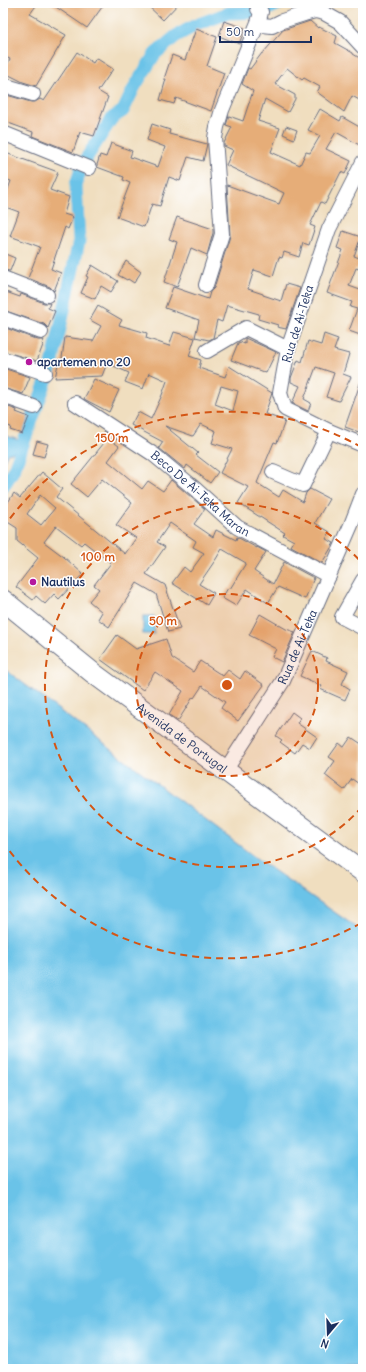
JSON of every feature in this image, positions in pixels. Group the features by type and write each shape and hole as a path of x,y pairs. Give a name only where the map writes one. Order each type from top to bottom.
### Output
{"main road":[{"name":"Avenida de Portugal","path":"3,600 93,673 363,872"}],"street":[{"path":"258,11 263,26 272,26 282,21 315,11 324,13 340,22 363,47"},
{"path":"206,285 222,234 215,138 217,127 258,11"},
{"path":"3,85 33,94"},
{"path":"3,133 89,168"},
{"name":"Rua de Ai-Teka","path":"363,162 329,229 288,349 280,393 285,409 363,445"},
{"path":"3,278 47,295"},
{"path":"3,318 41,332"},
{"path":"207,351 246,328 288,349"},
{"path":"3,359 45,373"},
{"path":"3,396 34,407"},
{"name":"Beco De Ai-Teka Maran","path":"75,404 153,454 194,488 237,527 329,576"},
{"path":"273,472 303,485 330,431"},
{"name":"Rua de Ai-Teka","path":"225,771 283,681 363,494"},
{"path":"363,580 342,617 363,628"}],"water":[{"path":"3,435 19,440 14,452 7,454 3,463"},
{"path":"143,616 154,616 154,634 143,634"},
{"path":"3,668 256,858 363,932 363,1369 3,1369"}],"building":[{"path":"3,3 38,3 30,14 66,35 36,86 23,82 3,72 10,59 3,56"},
{"path":"50,3 105,3 87,28"},
{"path":"145,3 179,3 163,20"},
{"path":"224,21 245,28 239,44 219,36"},
{"path":"310,21 318,28 319,27 337,36 335,43 363,60 363,102 352,96 344,112 317,92 320,87 304,78 302,80 287,68 275,84 295,95 295,99 288,112 265,99 258,121 280,128 271,152 300,165 306,152 310,153 320,136 308,130 320,109 340,121 342,117 363,129 363,147 336,132 326,149 351,161 345,174 341,172 325,204 321,202 310,225 315,227 309,245 303,243 299,257 284,252 282,258 279,257 273,276 254,270 248,289 263,295 281,301 286,284 300,288 286,329 258,319 259,314 227,305 222,322 217,320 213,338 209,340 195,337 199,320 165,308 173,287 208,299 210,292 214,288 230,236 227,185 279,204 284,193 226,165 233,150 224,146 232,127 226,125 229,116 243,121 253,91 242,84 248,68 250,69 283,30"},
{"path":"196,29 217,37 207,66 224,73 211,111 176,98 174,104 160,100 166,79 164,79 172,55 185,60"},
{"path":"77,52 93,63 96,58 113,69 98,91 108,97 94,136 80,132 73,152 32,136 33,132 3,121 3,94 31,102 35,102 40,99 44,101"},
{"path":"152,124 170,130 169,134 207,144 203,161 188,157 180,181 169,177 160,206 152,204 144,227 117,217 130,183 123,180 124,177 97,167 97,165 100,155 106,157 111,143 132,151 130,157 158,167 165,147 147,140"},
{"path":"286,126 297,130 294,139 283,134"},
{"path":"3,152 58,172 50,190 69,197 64,214 73,217 68,229 65,227 51,269 61,273 54,291 50,287 28,278 40,247 10,236 19,212 3,206 11,181 3,178"},
{"path":"177,217 213,229 213,233 207,255 191,248 177,287 164,282 177,242 169,239"},
{"path":"343,231 361,237 354,256 362,259 358,269 356,268 349,286 363,291 363,336 349,331 357,309 350,307 352,302 327,293 343,250 337,248"},
{"path":"3,253 15,258 10,271 3,270"},
{"path":"126,261 141,272 134,283 118,275"},
{"path":"92,265 118,281 111,292 101,286 95,299 81,293 88,277 86,276"},
{"path":"3,291 20,297 21,294 44,303 50,303 48,308 55,311 48,328 44,324 3,310"},
{"path":"98,306 122,320 119,325 147,333 146,338 169,346 174,332 195,338 189,356 201,360 199,368 225,377 229,366 272,393 265,414 285,421 277,443 274,442 257,483 279,497 283,490 303,502 306,493 310,489 329,499 315,523 330,532 326,539 334,543 322,563 291,546 294,541 283,535 285,533 238,503 248,487 220,473 232,449 212,443 216,431 201,424 193,436 165,426 198,453 196,455 218,472 210,483 187,465 185,469 159,448 163,442 131,425 138,412 151,419 167,381 149,373 143,389 125,382 129,373 107,363 102,376 55,378 58,364 61,365 65,337 93,341 101,326 90,320","holes":["221,386 238,391 233,411 215,404"]},
{"path":"3,327 38,340 44,340 37,361 3,351"},
{"path":"324,334 338,339 334,350 349,354 343,374 351,377 339,401 326,397 334,373 316,367 304,399 311,403 308,411 292,403 300,386 291,382 291,378 298,360 302,362 308,341 321,345"},
{"path":"245,338 276,352 266,373 231,360 238,343 240,342 245,344"},
{"path":"3,368 30,377 23,394 3,388"},
{"path":"94,379 119,390 109,412 84,399"},
{"path":"361,381 363,381 363,430 360,429 359,432 345,427"},
{"path":"3,405 17,410 16,412 29,417 22,434 10,430 11,427 3,424"},
{"path":"108,438 119,446 108,461 142,489 148,481 163,491 171,480 205,509 194,524 213,537 216,530 236,540 237,537 266,552 254,571 273,584 284,562 314,578 305,599 278,587 268,603 247,589 236,606 222,598 228,588 230,589 246,563 222,549 199,584 214,593 207,605 172,583 184,567 190,572 204,553 193,547 196,541 170,523 157,542 165,547 146,574 165,585 180,629 168,632 156,594 137,583 109,627 98,619 102,612 89,601 99,589 94,585 111,563 84,542 81,545 56,526 44,542 83,574 59,599 54,594 45,604 36,596 33,600 16,587 38,558 17,541 17,528 3,519 3,510 14,493 20,498 42,472 62,489 56,497 125,554 136,538 116,525 132,503 102,479 87,497 71,484","holes":["40,495 55,508 41,525 27,514"]},
{"path":"37,441 48,444 44,457 33,454"},
{"path":"260,614 286,629 295,632 282,662 272,657 276,649 249,635"},
{"path":"117,635 136,649 166,639 172,658 193,672 200,661 223,676 228,670 240,679 245,671 264,685 238,721 221,708 225,702 202,686 194,698 193,697 178,721 169,715 183,691 155,672 143,690 100,659"},
{"path":"312,651 327,658 326,661 348,671 342,684 350,689 345,700 320,689 322,686 300,676"},
{"path":"292,712 300,718 297,723 317,737 310,748 302,743 295,753 280,742 282,740 276,736"},
{"path":"351,737 363,745 363,778 359,784 352,779 344,790 325,775 335,761 329,757 339,743 344,747"}],"waterway":[{"path":"3,487 14,469 52,365 79,241 76,185 82,165 112,118 123,111 135,86 155,54 176,36 196,25 228,13 261,12 281,3"}],"place":[{"name":"apartemen no 20","path":"29,362"},
{"name":"Nautilus","path":"33,582"}]}
